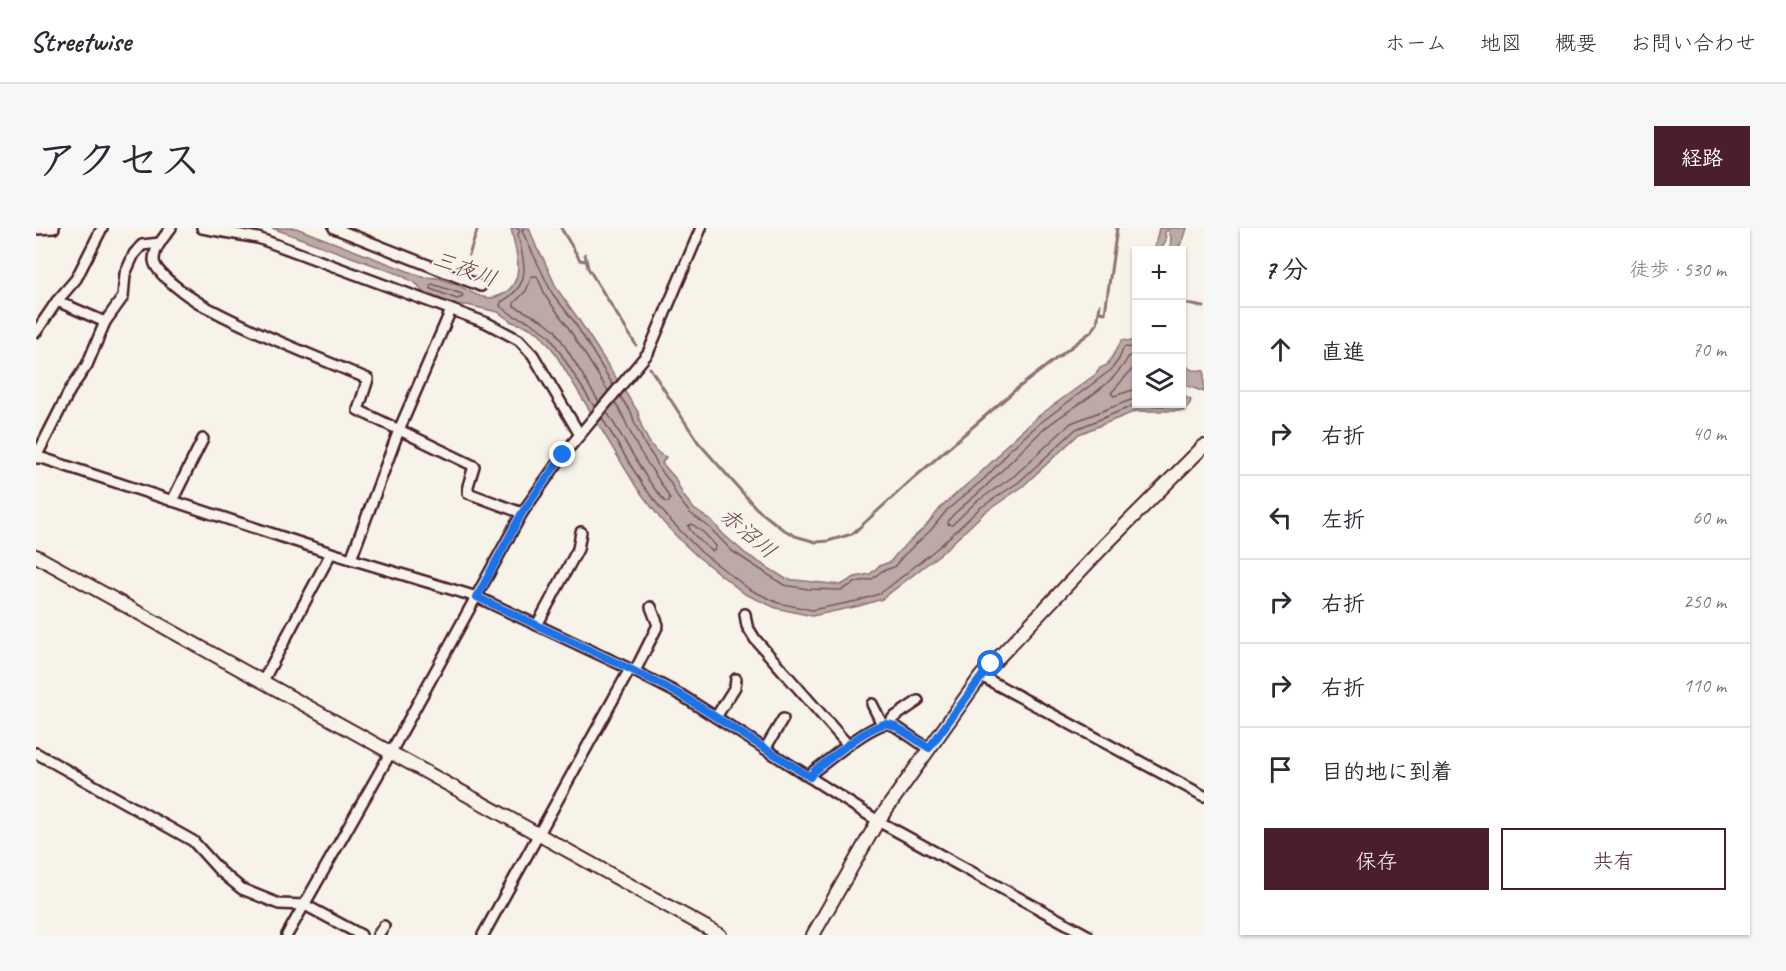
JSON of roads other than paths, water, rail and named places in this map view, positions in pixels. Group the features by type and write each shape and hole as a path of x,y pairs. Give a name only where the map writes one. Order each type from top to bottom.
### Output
{"street":[{"path":"36,229 54,228"},
{"path":"36,332 81,270 102,228"},
{"path":"171,228 160,243 154,261 169,281 211,310 368,379 358,410 474,465 468,493 522,513"},
{"path":"202,228 258,238 487,323 519,340 533,355 580,435"},
{"path":"334,228 480,286"},
{"path":"287,935 391,752 522,513 542,483 580,435 648,354 701,228"},
{"path":"160,243 142,245 134,254 125,274 124,293 105,322 87,365 70,390 36,458 42,458 331,553 477,597 681,695 878,821 1087,935"},
{"path":"57,301 105,322"},
{"path":"351,559 399,430 451,310"},
{"path":"172,501 203,439"},
{"path":"813,935 878,821 981,676 1105,545 1204,446"},
{"path":"537,625 578,549 581,531"},
{"path":"262,681 331,553"},
{"path":"36,556 720,935"},
{"path":"483,935 658,625 651,607"},
{"path":"746,614 747,626 755,639 848,745"},
{"path":"981,676 1204,796"},
{"path":"716,717 735,687 736,679"},
{"path":"810,777 814,771 848,745 885,724 918,701"},
{"path":"872,704 885,724 929,748"},
{"path":"765,749 783,719"},
{"path":"36,753 193,842 220,871 242,890 279,904 305,905 361,935"},
{"path":"378,935 384,926"}],"water":[{"path":"272,228 296,228 423,277 439,278 454,284 455,282 476,295 488,298 505,293 516,280 518,263 511,228 529,228 557,289 638,412 651,445 666,457 662,463 675,478 683,495 694,509 713,522 746,554 786,579 841,585 855,577 870,574 879,566 890,562 926,526 942,506 979,474 1036,418 1107,365 1122,340 1132,341 1132,408 1186,408 1186,397 1191,400 1189,406 1183,411 1136,411 1079,434 1022,487 984,513 944,551 882,599 812,616 776,608 745,594 681,541 637,488 553,350 539,333 512,322 498,312 467,305 456,305 423,293 418,285 401,275"},
{"path":"1159,228 1187,228 1179,246 1170,246 1171,237 1168,230 1165,232 1166,240 1163,246 1155,246"},
{"path":"1186,366 1193,370 1204,371 1204,392 1186,385"}],"waterway":[{"name":"三夜川","path":"469,255 478,228"},
{"path":"561,228 580,260 585,261"},
{"path":"1100,312 1105,313 1117,228"},
{"path":"585,254 588,268 636,345"},
{"path":"1186,304 1204,307"},
{"path":"650,368 698,442 756,508 795,536 816,542 828,541 852,534 1014,391 1092,331 1097,324 1100,305"}],"water label":[{"name":"赤沼川","path":"748,533"}]}
